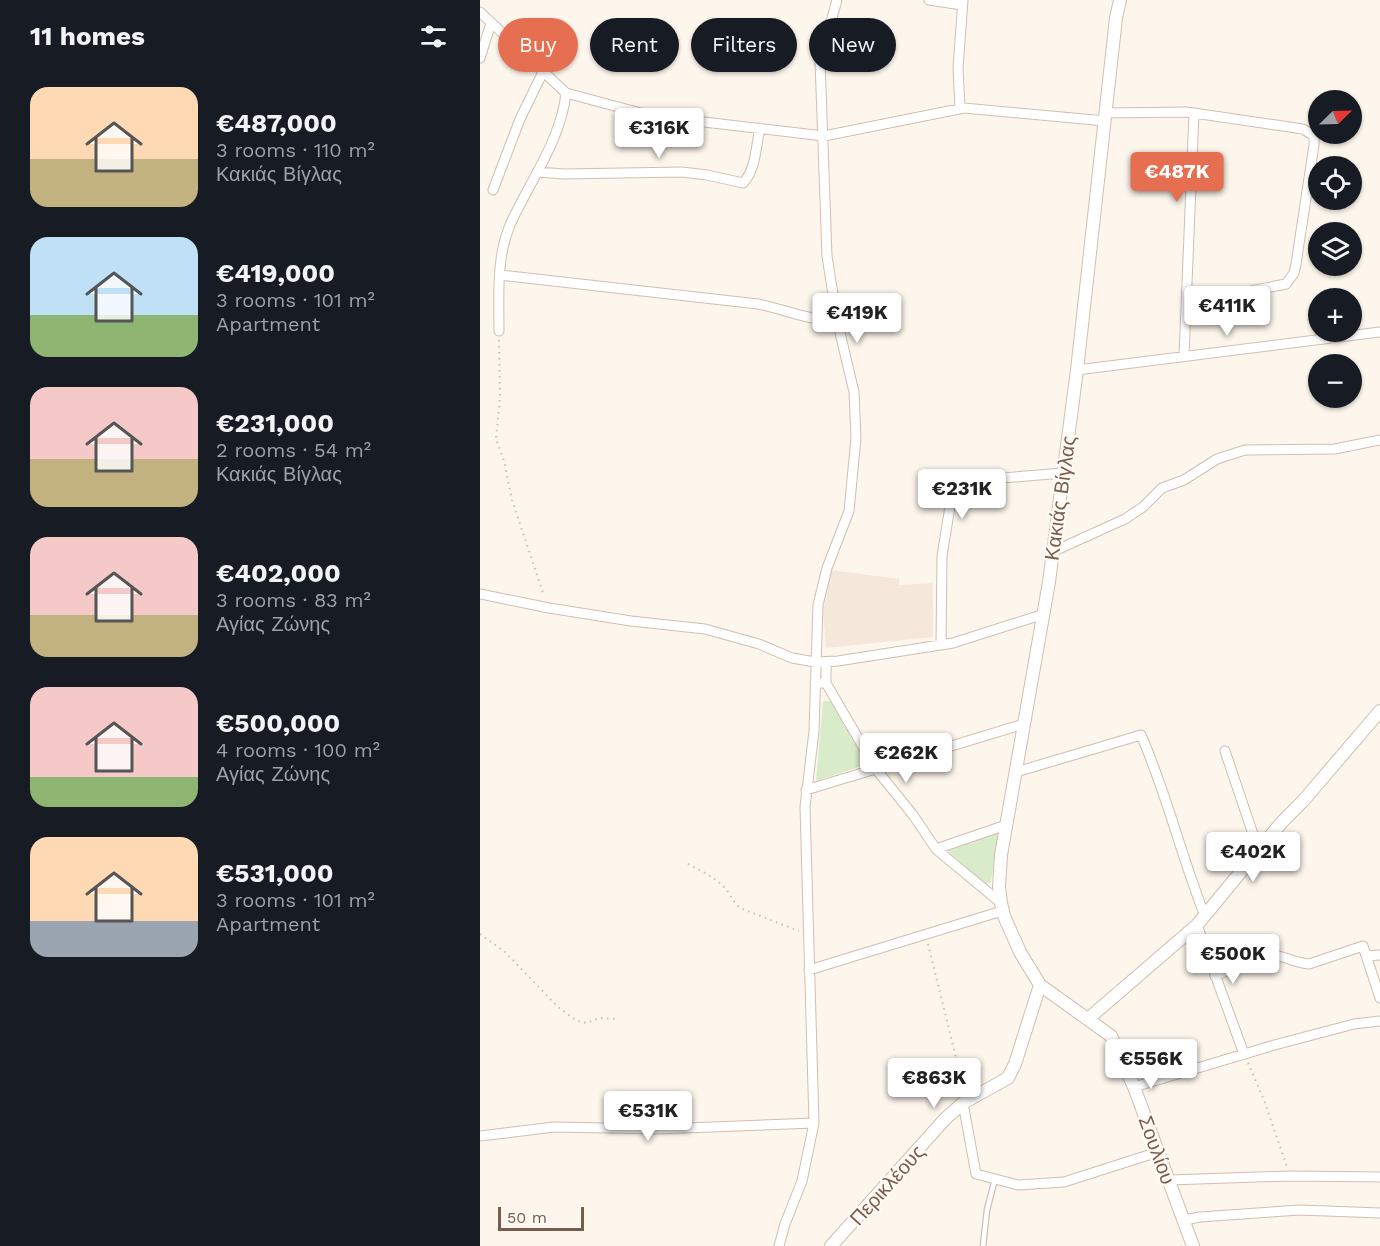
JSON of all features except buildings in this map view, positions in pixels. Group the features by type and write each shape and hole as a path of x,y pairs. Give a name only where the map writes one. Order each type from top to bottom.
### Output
{"street":[{"path":"809,970 925,936 1001,907 936,849 913,815 876,769 820,683 815,662 818,604 826,568 849,511 855,438 854,392 837,320 827,256 820,62 837,0"},
{"path":"928,0 963,2 958,68 960,109"},
{"name":"Κακιάς Βίγλας","path":"1040,985 1020,952 1001,907 999,870 1044,614 1064,473 1120,0"},
{"path":"480,12 498,30"},
{"path":"480,58 491,23"},
{"path":"493,190 520,119 543,72 566,93 652,116 824,136 960,109 1105,117 1186,112 1303,129 1314,136 1294,273 1286,284 1221,298 1204,303 1186,313"},
{"path":"499,331 501,253 510,227 556,133 565,105 566,93"},
{"path":"1184,356 1194,113"},
{"path":"537,172 564,174 682,172 743,183 748,178 752,167 760,128"},
{"path":"500,275 758,304 775,307 804,318 837,320"},
{"path":"1077,370 1380,332"},
{"path":"1052,552 1125,519 1143,507 1162,488 1184,480 1217,459 1245,450 1335,449 1380,440"},
{"path":"941,645 942,556 954,482 1064,473"},
{"path":"480,594 631,621 705,629 759,644 792,658 815,662 941,645 964,640 1044,614"},
{"path":"779,1246 802,1181 814,1123 804,825 806,790 820,683 826,662"},
{"path":"1089,1018 1201,920 1282,822 1380,711"},
{"path":"806,790 1024,724"},
{"path":"1016,771 1141,735 1157,773 1195,892 1215,976 1244,1054"},
{"path":"1225,751 1259,852"},
{"path":"936,849 1006,825"},
{"path":"1215,976 1266,954 1274,954 1309,964 1363,946 1380,998"},
{"path":"1367,956 1380,955"},
{"name":"Σουλίου","path":"1040,985 1111,1036 1134,1087 1192,1246"},
{"name":"Περικλέους","path":"831,1246 945,1119 965,1102 1008,1078 1016,1064 1040,985"},
{"path":"1134,1087 1354,1024 1380,1021"},
{"path":"965,1102 976,1174 1018,1185 1064,1182 1158,1152"},
{"path":"480,1136 554,1127 658,1129 814,1123"},
{"path":"1169,1180 1290,1176 1380,1177"},
{"path":"1184,1220 1299,1210 1380,1213"}],"lane":[{"path":"922,483 954,482"},
{"path":"983,1246 987,1210 995,1179"}],"path":[{"path":"499,331 500,398 496,439 504,461 512,500 549,608"},
{"path":"688,864 721,884 740,908 792,929 808,932"},
{"path":"480,934 505,952 558,1007 577,1021 587,1023 599,1018 616,1019"},
{"path":"925,936 965,1102"},
{"path":"1244,1054 1264,1100 1290,1176"}],"shaded area":[{"path":"831,570 899,579 899,585 933,583 933,637 826,648 823,612"}],"green space":[{"path":"823,701 832,701 868,764 816,781"},
{"path":"998,832 991,882 985,885 946,849"}]}
